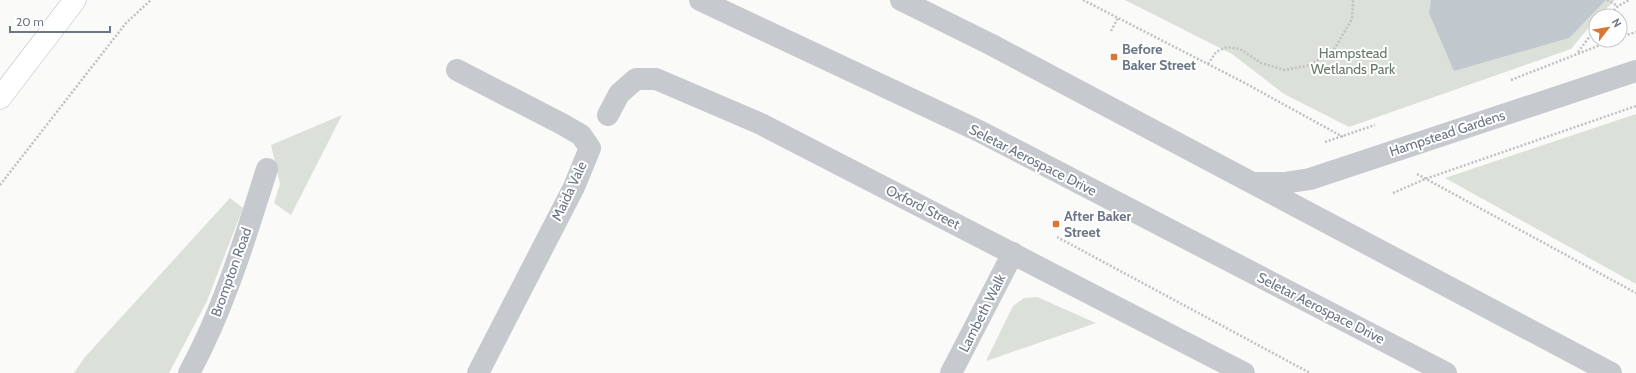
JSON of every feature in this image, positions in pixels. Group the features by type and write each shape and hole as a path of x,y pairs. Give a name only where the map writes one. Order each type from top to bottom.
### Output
{"main road":[{"path":"0,98 75,0"}],"street":[{"name":"Seletar Aerospace Drive","path":"700,0 979,131 1446,373"},
{"path":"901,0 990,44 1255,183 1611,373"},
{"name":"Maida Vale","path":"457,70 562,124 581,136 590,148 574,187 478,373"},
{"name":"Hampstead Gardens","path":"1255,183 1284,183 1310,179 1636,71"},
{"name":"Oxford Street","path":"608,115 618,94 636,79 656,79 761,124 1244,373"},
{"name":"Brompton Road","path":"189,373 204,346 239,258 267,169"},
{"name":"Lambeth Walk","path":"951,373 1013,253"}],"path":[{"path":"0,185 126,23 151,0"},
{"path":"1208,64 1216,52 1227,47 1240,49 1260,63 1285,70 1311,65 1335,48 1352,19 1353,0"},
{"path":"1607,0 1618,6 1629,0"},
{"path":"1111,31 1118,18"},
{"path":"1577,53 1588,39"},
{"path":"1506,82 1591,48"},
{"path":"1393,193 1425,179 1636,106"},
{"path":"1320,143 1376,124"},
{"path":"1057,237 1310,373"}],"green space":[{"name":"Hampstead Wetlands Park","path":"1125,0 1615,0 1607,8 1588,8 1588,29 1571,49 1349,127 1284,94 1232,54"},
{"path":"1636,114 1636,284 1445,178"},
{"path":"342,115 291,215 274,203 280,184 271,145"},
{"path":"230,198 243,208 207,301 169,373 74,373 85,357"},
{"path":"1037,297 1096,323 986,361 1013,306 1024,298"}],"shaded area":[{"path":"1431,0 1606,0 1598,8 1588,8 1588,18 1569,38 1454,71 1429,13"}],"place":[{"name":"Before Baker Street","path":"1114,57"},
{"name":"After Baker Street","path":"1056,224"}]}
